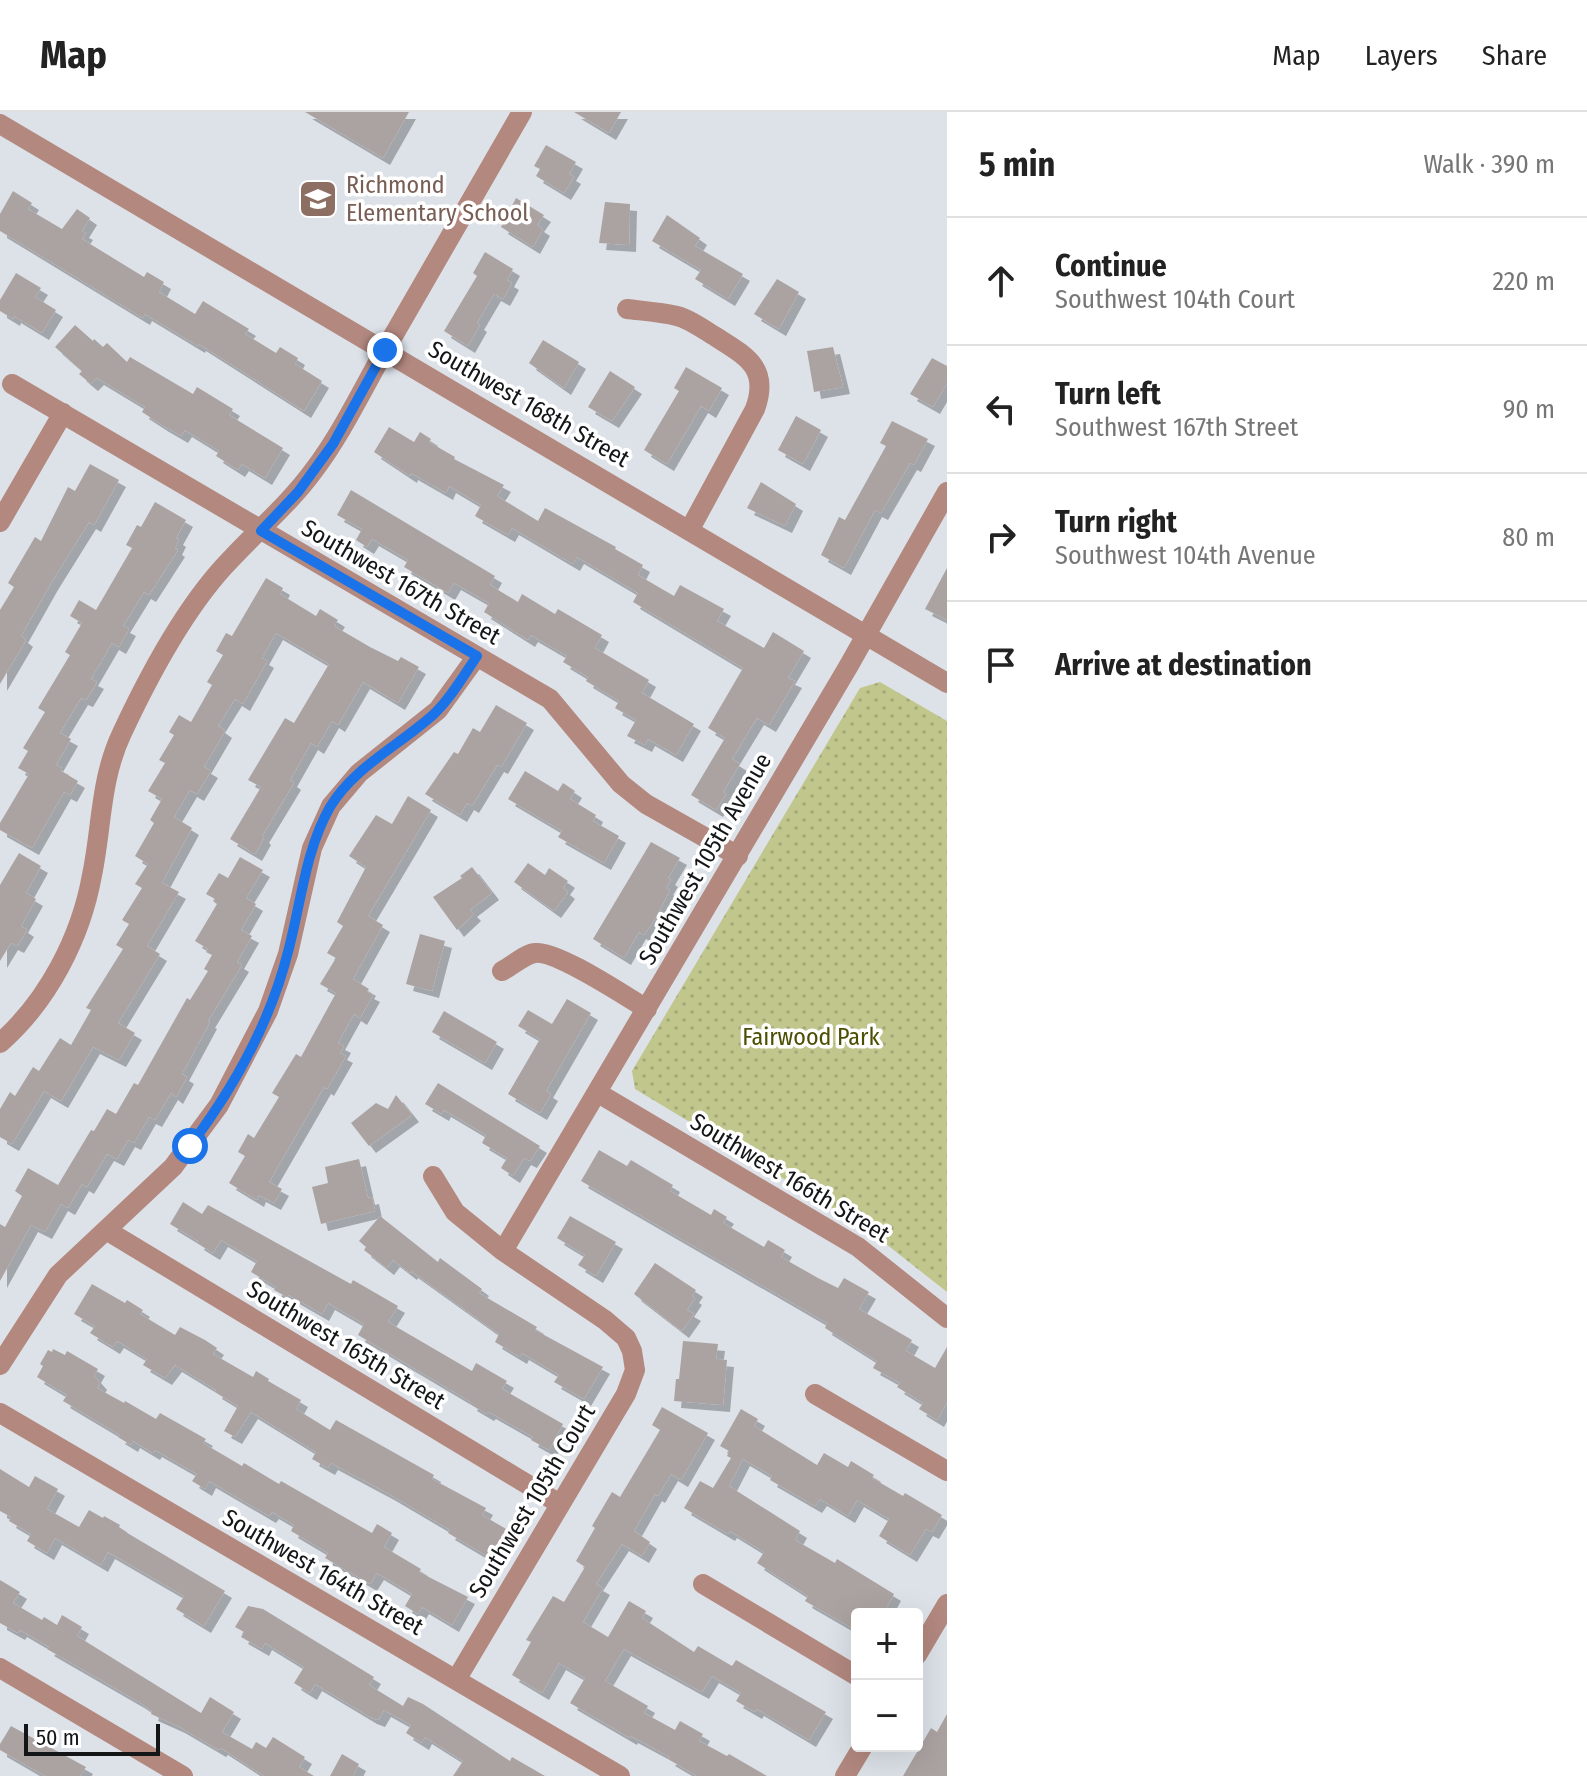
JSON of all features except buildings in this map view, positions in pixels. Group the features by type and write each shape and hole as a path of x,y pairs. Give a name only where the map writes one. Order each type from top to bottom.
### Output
{"street":[{"path":"0,1043 46,990 78,925 93,874 105,783 128,721 155,669 207,588 230,559 298,492 324,457 522,112"},
{"name":"Southwest 168th Street","path":"0,124 947,683"},
{"path":"627,309 680,316 709,333 751,362 761,388 755,409 690,529"},
{"name":"Southwest 167th Street","path":"12,384 550,699 611,774 638,798 738,856"},
{"path":"0,522 63,413"},
{"name":"Southwest 105th Avenue","path":"503,1251 738,856 947,492"},
{"path":"0,1365 58,1275 173,1167 205,1125 241,1068 279,983 312,848 331,806 359,773 438,710 477,656"},
{"path":"502,971 534,953 543,954 572,966 647,1009"},
{"name":"Southwest 166th Street","path":"598,1093 858,1247 947,1318"},
{"path":"433,1176 455,1212 503,1251"},
{"name":"Southwest 165th Street","path":"106,1230 560,1504"},
{"name":"Southwest 105th Court","path":"456,1680 632,1381 635,1370 630,1345 613,1326 503,1251"},
{"path":"815,1394 947,1471"},
{"name":"Southwest 164th Street","path":"0,1413 620,1776"},
{"path":"703,1584 851,1672"},
{"path":"923,1645 947,1604"},
{"path":"0,1668 183,1776"},
{"path":"845,1776 859,1752"}],"green space":[{"name":"Fairwood Park","path":"880,682 947,721 947,1292 867,1229 635,1089 632,1071 860,688"}],"place":[{"name":"Richmond Elementary School","path":"318,199"}],"route":[{"path":"190,1146 219,1105 262,1026 288,954 312,848 331,806 359,773 442,706 477,656 261,531 298,492 333,444 385,350"}]}
